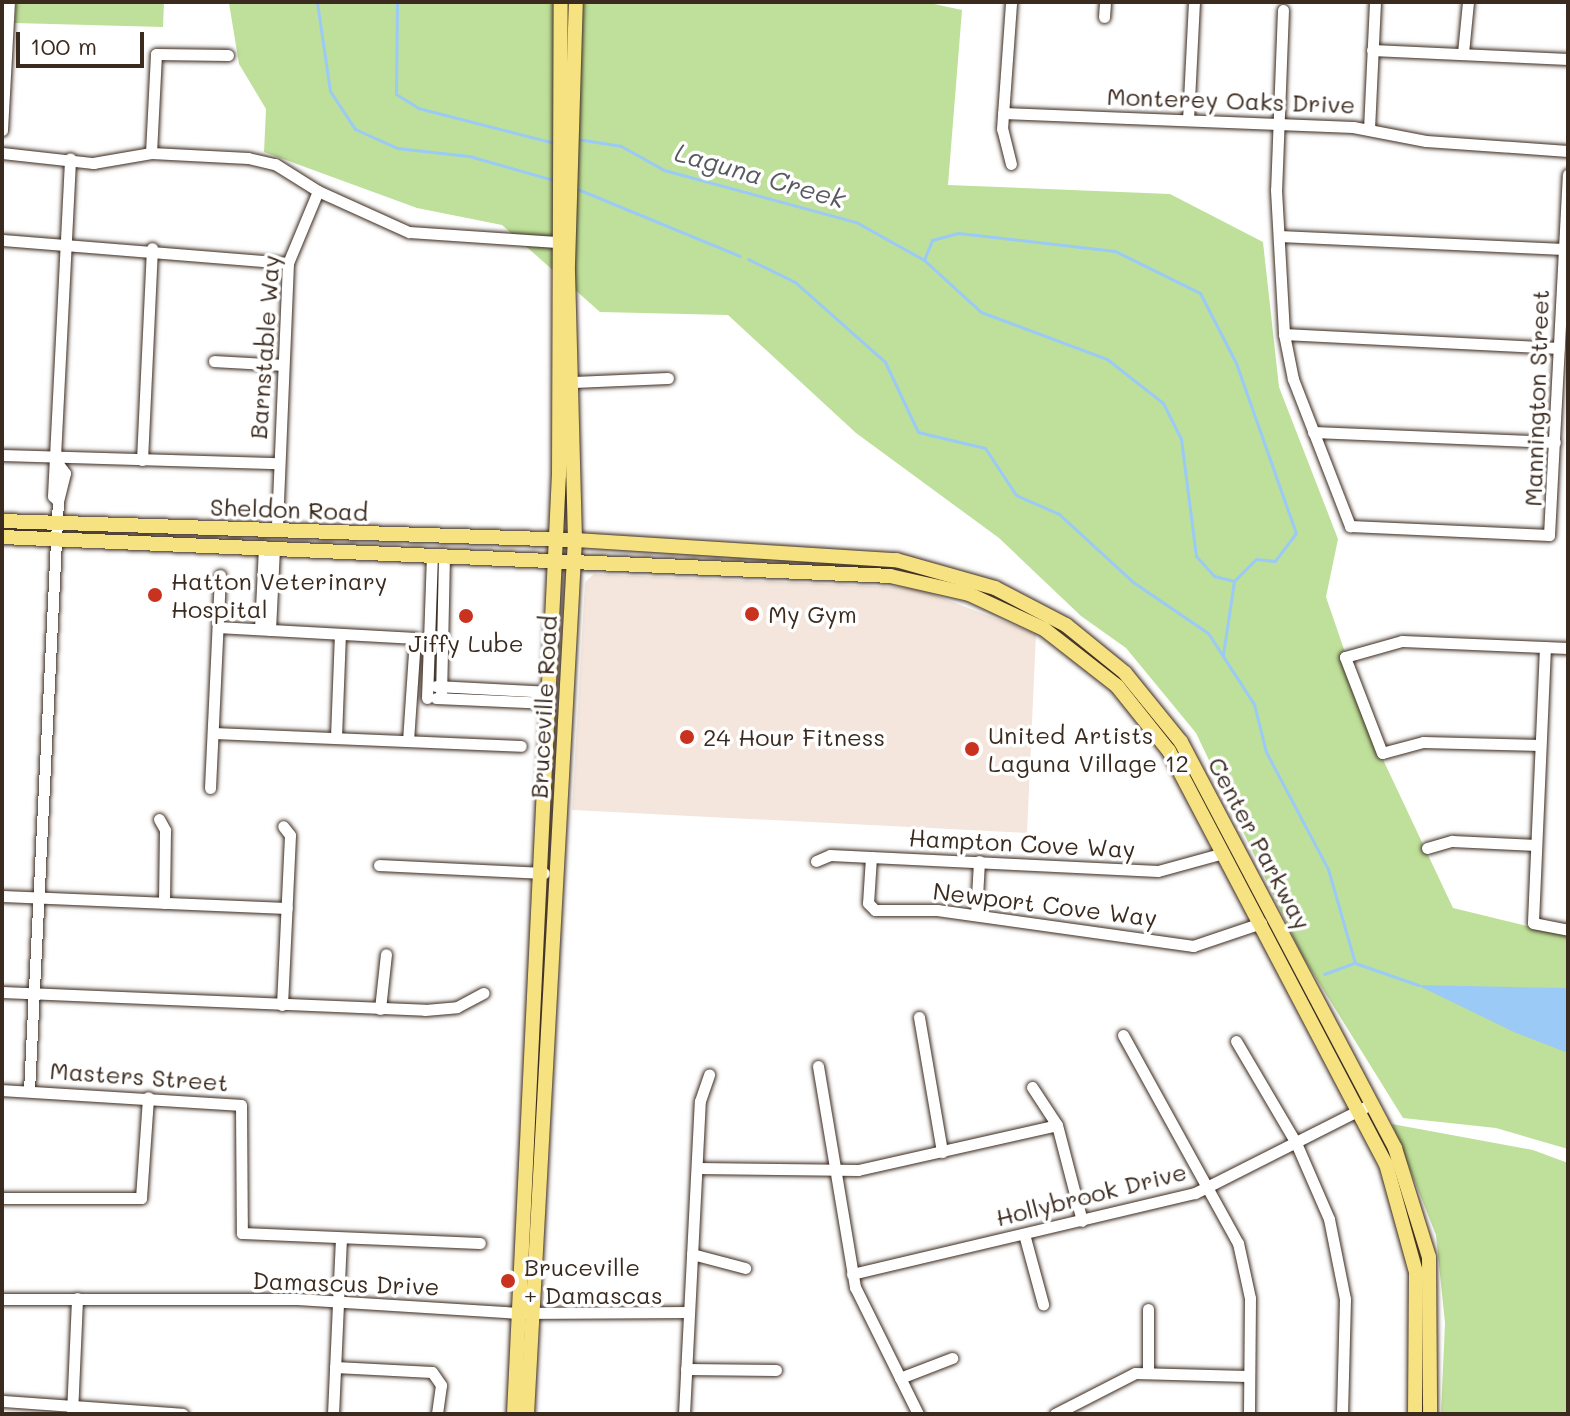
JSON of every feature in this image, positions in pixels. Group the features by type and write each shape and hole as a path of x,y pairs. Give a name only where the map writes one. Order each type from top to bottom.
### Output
{"main road":[{"name":"Bruceville Road","path":"561,2 568,127"},
{"name":"Bruceville Road","path":"514,1414 526,1313 561,800 575,540 573,382 563,217 576,2"},
{"name":"Bruceville Road","path":"527,1414 526,1313 556,540 557,242 563,217"},
{"name":"Sheldon Road","path":"2,521 575,540"},
{"name":"Sheldon Road","path":"2,537 574,560"},
{"name":"Center Parkway","path":"575,540 833,556 947,580 1066,625 1161,714 1366,1107 1397,1189 1412,1244 1419,1299 1415,1414"},
{"path":"776,570 833,556"},
{"name":"Center Parkway","path":"574,560 947,580 1044,629 1117,686 1169,751 1261,923 1409,1180 1429,1257 1430,1414"},
{"path":"549,719 561,800"}],"street":[{"path":"2,130 9,2"},
{"path":"1011,2 1003,113 1011,164"},
{"path":"1104,17 1105,2"},
{"path":"1188,120 1194,2"},
{"path":"1369,129 1375,2"},
{"path":"1463,53 1468,2"},
{"name":"Mannington Street","path":"1283,10 1279,236 1284,334 1313,432 1350,526 1539,538 1553,526 1568,175"},
{"path":"1372,50 1568,59"},
{"path":"151,153 156,54 228,55"},
{"name":"Monterey Oaks Drive","path":"1003,113 1280,123 1369,129 1426,141 1568,151"},
{"path":"2,153 70,158 93,163 151,153 263,161 318,191 409,232 557,242"},
{"path":"29,1091 58,501 70,158"},
{"name":"Barnstable Way","path":"277,530 288,263 318,191"},
{"path":"1279,236 1564,249"},
{"path":"2,240 152,248 288,263"},
{"path":"142,460 152,248"},
{"path":"1284,334 1559,348"},
{"path":"214,361 283,365"},
{"path":"573,382 619,377 668,378"},
{"path":"1313,432 1555,442"},
{"path":"2,455 59,461 279,463"},
{"path":"265,630 269,546"},
{"path":"427,692 438,554"},
{"path":"438,554 441,692"},
{"path":"210,788 220,575"},
{"path":"218,627 415,638 408,740"},
{"path":"336,737 340,635"},
{"path":"1540,745 1423,742 1382,753 1345,657 1402,641 1568,648"},
{"path":"1545,647 1533,923 1568,930"},
{"path":"413,691 550,698"},
{"path":"213,733 521,746"},
{"path":"159,819 165,830 164,903"},
{"path":"282,1005 290,835 283,826"},
{"path":"1427,848 1452,841 1536,845"},
{"name":"Hampton Cove Way","path":"816,861 871,857 1158,871 1224,853"},
{"name":"Newport Cove Way","path":"871,857 868,903 875,910 976,915 1193,946 1261,923"},
{"path":"976,915 979,861"},
{"path":"379,865 544,873"},
{"path":"2,896 287,908"},
{"path":"380,1009 386,954"},
{"path":"2,992 380,1009 457,1007 483,993"},
{"path":"919,1017 942,1152"},
{"path":"1123,1035 1150,1093 1212,1186 1247,1277 1249,1414"},
{"path":"1236,1041 1296,1143 1329,1219 1343,1276 1342,1414"},
{"path":"818,1066 832,1173 852,1274 918,1414"},
{"path":"684,1414 697,1168 709,1075"},
{"path":"1032,1087 1057,1125 1082,1221"},
{"name":"Masters Street","path":"2,1090 234,1102 244,1111 242,1233 480,1243"},
{"path":"2,1198 141,1198 148,1097"},
{"name":"Hollybrook Drive","path":"852,1274 1082,1221 1212,1186 1366,1107"},
{"path":"697,1168 832,1173 942,1152 1057,1125"},
{"path":"1024,1234 1043,1304"},
{"path":"333,1414 341,1238"},
{"path":"692,1254 745,1268"},
{"path":"72,1409 77,1298"},
{"name":"Damascus Drive","path":"2,1299 338,1302 526,1313 689,1312"},
{"path":"1148,1309 1148,1372"},
{"path":"900,1378 952,1358"},
{"path":"335,1367 432,1372 441,1385 437,1414"},
{"path":"686,1369 776,1370"},
{"path":"1055,1414 1106,1383 1148,1372 1247,1376"},
{"path":"2,1401 72,1409 183,1414"}],"shaded area":[{"path":"594,574 916,588 1036,634 1027,833 572,810 585,582"}],"green space":[{"path":"16,2 164,2 163,27 15,23"},
{"path":"215,2 925,2 962,10 948,185 1170,194 1263,242 1279,387 1338,539 1326,597 1379,751 1453,908 1568,936 1568,1149 1496,1128 1403,1118 1303,957 1196,733 1126,648 1081,616 999,538 856,433 728,315 600,312 502,225 417,208 264,152 266,109 239,64 229,3"},
{"path":"1392,1124 1533,1150 1568,1163 1568,1414 1441,1414 1445,1323 1436,1235"}],"water":[{"path":"1417,985 1568,988 1568,1053 1516,1033"}],"waterway":[{"name":"Laguna Creek","path":"317,2 330,91 355,129 397,148 469,156 557,181"},
{"name":"Laguna Creek","path":"397,2 396,94 418,108 554,143"},
{"name":"Laguna Creek","path":"577,139 621,146 664,170 856,222 924,260 932,240 958,233 1115,251 1200,293 1236,363 1296,533 1275,561 1256,559 1234,581"},
{"name":"Laguna Creek","path":"575,188 740,256"},
{"name":"Laguna Creek","path":"748,259 795,282 885,362 918,432 985,448 1016,495 1059,514 1133,582 1208,633 1254,704 1266,752 1328,869 1355,963"},
{"name":"Laguna Creek","path":"924,260 981,312 1107,359 1163,403 1181,439 1196,556 1214,576 1234,581 1223,655"},
{"name":"Laguna Creek","path":"1324,974 1355,963 1418,985"}],"place":[{"name":"Hatton Veterinary Hospital","path":"155,595"},
{"name":"My Gym","path":"752,614"},
{"name":"Jiffy Lube","path":"466,616"},
{"name":"24 Hour Fitness","path":"687,737"},
{"name":"United Artists Laguna Village 12","path":"972,749"},
{"name":"Bruceville + Damascas","path":"508,1281"}]}
